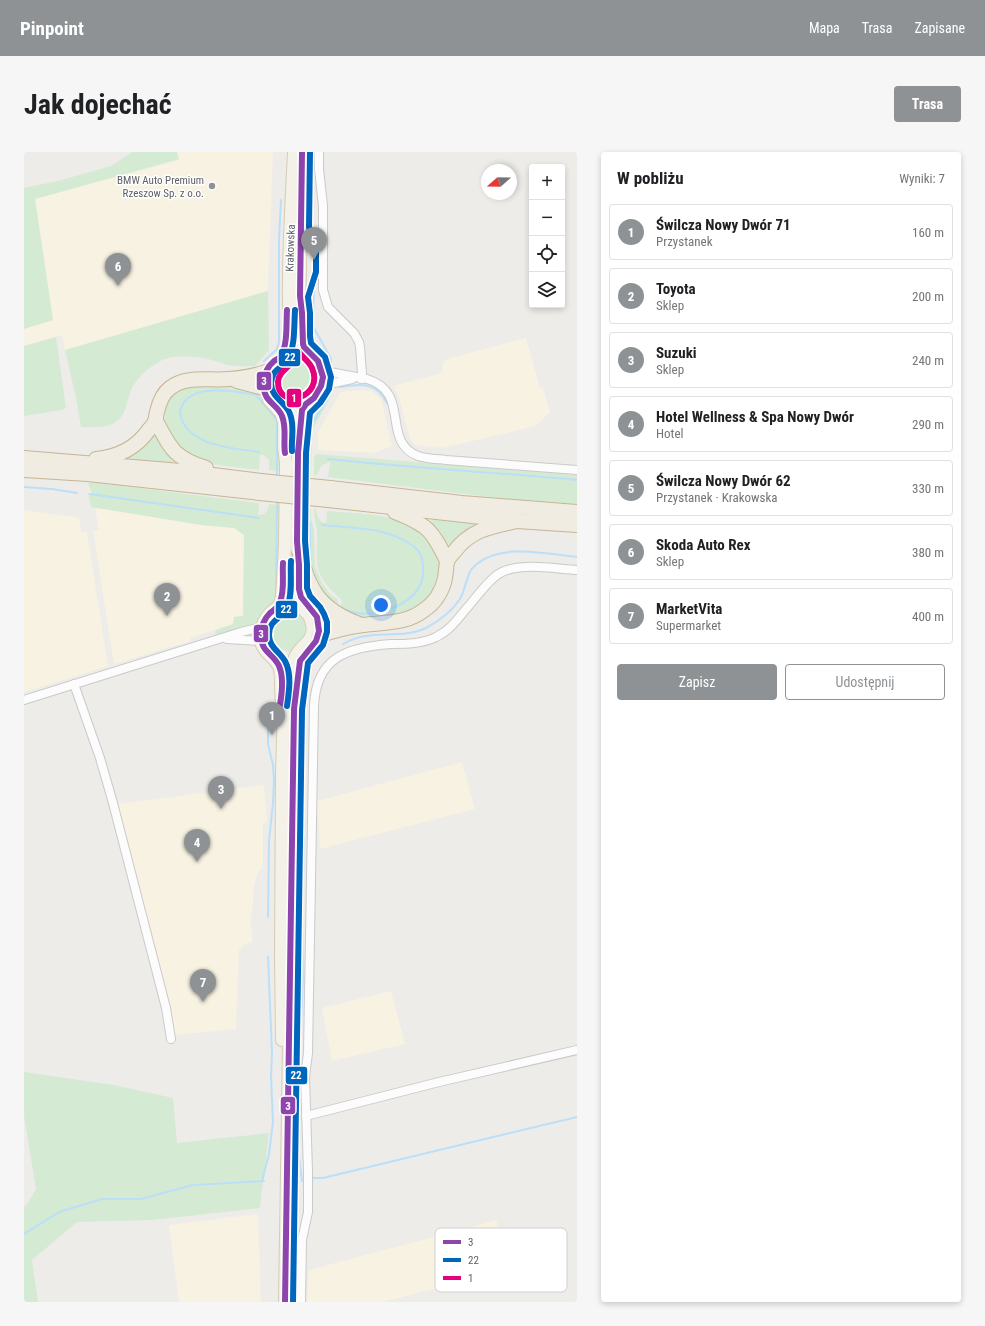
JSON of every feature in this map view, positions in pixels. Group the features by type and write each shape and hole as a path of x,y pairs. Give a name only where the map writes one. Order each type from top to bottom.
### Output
{"highway":[{"path":"75,461 104,458 128,450 141,440 156,421 160,401 166,392 175,385 185,381 229,379 258,375 266,372"},
{"path":"229,379 268,389"},
{"path":"156,421 170,447 177,455 191,464 238,478 260,487"},
{"path":"24,458 75,461 238,478"},
{"path":"24,470 577,512"},
{"path":"329,494 380,506 517,521 577,525"},
{"path":"380,506 410,518 426,527 435,537 447,561"},
{"path":"318,636 362,625 402,620 425,610 436,598 442,587 445,579 447,561 460,545 475,533 517,521"},
{"path":"293,545 307,578 317,596 330,609 351,622 362,625"},
{"path":"315,621 362,625"}],"main road":[{"name":"Krakowska","path":"294,152 289,237 294,297"},
{"name":"Krakowska","path":"290,355 290,317 294,297 302,152"},
{"path":"294,297 302,313 304,347 318,361 318,370 314,387 309,394 302,398 302,405"},
{"path":"290,355 273,372 267,398 278,409 283,417 293,545 299,566 300,596 314,610 318,636 311,649 293,657 274,652 260,634 267,616 287,606 305,611 315,621"},
{"path":"285,1302 289,1068 289,710 280,670 277,663 263,647 270,623 287,606 287,569 293,545 298,453 296,439 296,411 316,395 321,386 322,377 309,360 290,355 271,363 264,380 268,389 277,399 290,407 302,405"},
{"path":"286,405 289,418 289,447 286,463"},
{"path":"278,1302 282,1075 280,956 289,710 293,676 293,657 309,642 315,621"}],"street":[{"path":"319,152 319,169 323,206 323,290 328,307 354,333 359,342 362,374 358,378 321,386"},
{"path":"318,370 374,381 379,384 388,393 392,400 398,432 404,446 419,456 446,460 577,470"},
{"path":"301,1302 302,1240 308,1212 308,1171 304,1077 308,1052 314,706 316,691 322,675 333,661 352,650 374,646 419,642 441,635 457,620 490,582 502,572 513,568 528,567 577,570"},
{"path":"24,700 262,626"},
{"path":"220,639 265,642"},
{"path":"74,684 100,758 113,803 166,1008 171,1039"},
{"path":"306,1116 438,1082 577,1050"},
{"path":"289,1068 305,1069"}],"shaded area":[{"path":"177,152 273,152 268,291 65,350 62,335 24,346 24,329 53,320 35,199 179,160"},
{"path":"526,338 540,388 543,388 550,412 536,426 443,448 415,445 410,439 398,394 393,386 442,373 443,362 447,359"},
{"path":"371,390 381,399 392,446 374,453 318,450 318,432 340,393 345,391"},
{"path":"95,507 201,525 234,528 244,535 243,616 233,624 190,638 191,641 114,664 93,531 99,530"},
{"path":"24,510 79,518 81,532 87,532 108,666 24,692"},
{"path":"462,762 475,809 320,849 317,801"},
{"path":"264,785 267,822 263,823 263,868 258,872 253,890 253,907 250,922 252,942 244,945 239,950 236,1029 175,1035 168,1000 117,804"},
{"path":"391,991 405,1044 332,1061 322,1008"},
{"path":"258,1214 261,1302 179,1302 169,1225"},
{"path":"497,1220 497,1228 467,1228"},
{"path":"435,1236 435,1289 383,1302 307,1302 309,1270"}],"green space":[{"path":"132,152 177,152 179,159 35,199 53,320 24,329 24,188 58,181 111,166"},
{"path":"268,291 269,350 255,366 231,366 210,359 191,357 167,358 154,365 139,378 133,386 122,416 119,420 107,426 81,427 65,350"},
{"path":"56,337 66,408 62,410 24,416 24,346"},
{"path":"293,360 301,362 310,372 307,385 294,400 284,396 278,389 277,385 278,376 281,371"},
{"path":"212,384 254,388 266,404 280,418 281,471 269,470 269,460 264,455 260,455 259,470 203,463 189,458 166,431 164,412 168,399 184,387"},
{"path":"334,386 333,392 312,431 311,475 303,474 306,410 324,391"},
{"path":"292,412 294,414 291,600 289,600"},
{"path":"155,432 164,449 174,462 173,464 124,459 134,455 149,441"},
{"path":"316,454 577,475 577,504 515,500 328,477 329,462 322,465 316,476 314,475 314,456"},
{"path":"91,482 259,503 258,515 266,512 269,504 281,505 277,598 257,623 249,627 218,635 215,634 216,630 233,624 234,617 243,616 244,535 234,528 201,525 91,507 88,493 92,493 88,484"},
{"path":"305,508 311,509 311,518 314,530 315,566 322,583 331,595 337,599 338,602 335,609 324,600 306,562"},
{"path":"314,509 316,509 319,519 324,523 326,522 327,511 388,517 411,524 424,531 437,554 439,562 440,570 437,582 432,592 417,607 396,615 363,618 339,611 342,600 325,582 319,572"},
{"path":"431,519 477,524 462,532 449,547 442,534 431,522"},
{"path":"289,611 301,616 304,619 307,632 298,645 289,652 281,648 275,642 273,634 276,625"},
{"path":"24,1072 114,1085 173,1098 177,1143 269,1133 260,1208 152,1220 77,1222 32,1260 38,1302 24,1302 24,1206 26,1206 36,1189 24,1116"}],"waterway":[{"path":"311,152 312,229 316,238"},
{"path":"264,361 277,349 279,342 279,240 281,200"},
{"path":"311,229 316,228"},
{"path":"316,274 318,244"},
{"path":"314,280 313,326 331,359 331,364"},
{"path":"340,387 354,385 373,387 383,396 387,403"},
{"path":"256,395 241,392 214,390 205,391 189,397 184,402 180,411 183,423 190,432 199,438 223,446 259,452"},
{"path":"307,470 308,431 331,392"},
{"path":"256,395 277,421 277,477"},
{"path":"328,459 577,480"},
{"path":"24,487 77,493"},
{"path":"90,494 259,518"},
{"path":"276,592 277,499"},
{"path":"310,523 310,554 312,571"},
{"path":"322,525 368,529 390,534 401,538 413,546 420,554 422,560 423,577 420,586 415,593 400,605 366,614 346,610"},
{"path":"343,644 363,636 404,634 426,628 453,608 462,596 471,569 487,558 512,552 539,552 577,557"},
{"path":"304,690 304,830"},
{"path":"268,729 268,744 273,765 274,781 269,841 268,917"},
{"path":"299,1067 303,978 302,922 304,836"},
{"path":"262,1181 269,1154 273,1122 268,957"},
{"path":"299,1072 297,1142 302,1181"},
{"path":"313,1178 323,1178 577,1117"},
{"path":"24,1234 59,1212 102,1199 141,1199 193,1185 264,1181"}],"transit line":[{"name":"3","path":"285,1302 294,709 300,661 316,641 319,631 317,617 301,597 299,589 297,541 298,453 302,410 306,404 314,398 321,386 323,377 318,361 304,347 303,344 300,296 302,152"},
{"name":"22","path":"293,1302 302,710 308,663 323,645 327,632 327,622 324,614 310,596 307,588 305,541 306,453 310,413 320,403 329,389 331,377 325,357 311,343 310,336 308,297 316,272 316,249 309,227 310,152"},
{"name":"3","path":"285,453 285,430 282,416 267,398 264,383 268,368 274,361 281,357 285,345 287,310"},
{"name":"22","path":"292,451 293,428 291,419 288,410 273,392 271,383 274,374 287,362 291,353 294,335 295,310"},
{"name":"1","path":"298,351 311,366 314,378 312,387 307,393 300,397 292,398 285,396 280,391 278,382 281,374 294,360 298,351"},
{"name":"22","path":"287,706 289,695 289,672 285,661 272,646 269,635 273,622 285,612 289,603 291,591 291,561"},
{"name":"3","path":"280,705 282,685 281,670 277,662 263,646 261,635 262,626 265,620 268,615 276,609 282,597 283,563"}],"place":[{"name":"BMW Auto Premium Rzeszow Sp. z o.o.","path":"212,186"},
{"name":"Świlcza Nowy Dwór 62","path":"314,260"},
{"name":"Skoda Auto Rex","path":"118,286"},
{"name":"Toyota","path":"167,616"},
{"name":"Świlcza Nowy Dwór 71","path":"272,735"},
{"name":"Suzuki","path":"221,809"},
{"name":"Hotel Wellness & Spa Nowy Dwór","path":"197,862"},
{"name":"MarketVita","path":"203,1002"}]}
